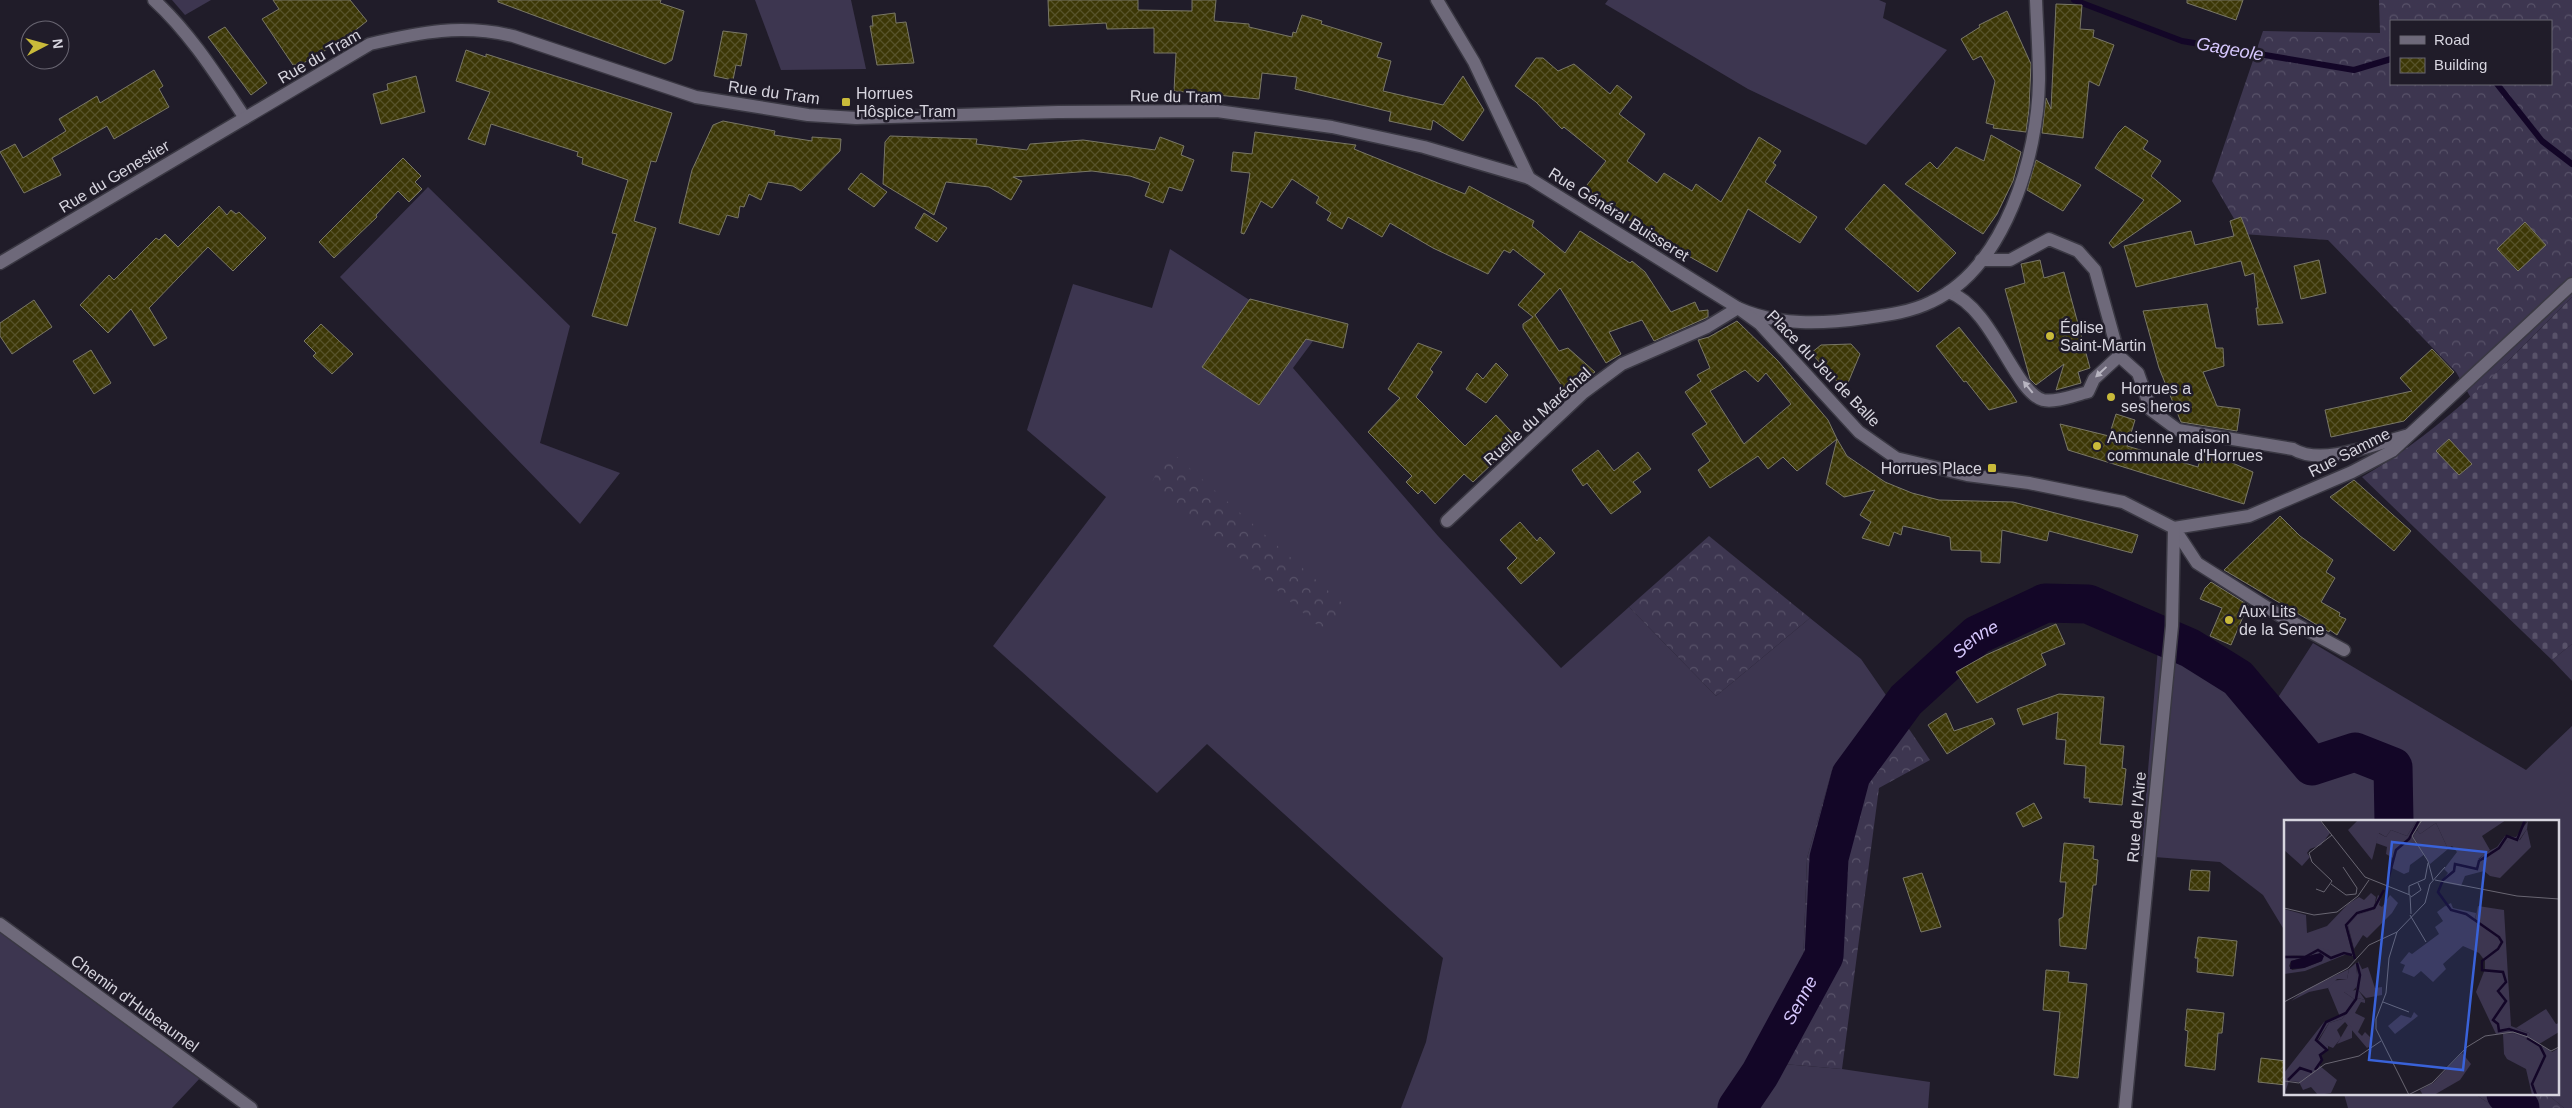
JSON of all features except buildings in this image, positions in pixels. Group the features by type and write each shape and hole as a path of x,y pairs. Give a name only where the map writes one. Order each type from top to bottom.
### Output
{"street":[{"path":"154,0 176,20 208,61 245,118"},
{"path":"1438,0 1474,62 1529,178"},
{"path":"1738,308 1760,318 1784,322 1855,320 1888,315 1919,307 1949,292 1970,276 2006,220 2028,158 2039,81 2036,0"},
{"name":"Rue du Tram","path":"245,118 370,44 418,33 457,28 485,30 513,36 696,96 808,115 856,118 1058,112 1217,111 1332,127 1424,147 1476,163"},
{"name":"Rue du Genestier","path":"0,263 245,118"},
{"name":"Rue Général Buisseret","path":"1476,163 1529,178 1738,308"},
{"path":"1982,260 2010,260 2049,239 2078,251 2095,270 2119,356 2138,373 2151,410 2178,430 2293,449 2304,456 2330,456 2413,433"},
{"name":"Rue Samme","path":"2174,528 2249,516 2352,472 2392,451 2572,284"},
{"path":"1949,292 1971,306 1984,321 2029,390 2042,400 2052,400 2088,392 2094,379 2119,356"},
{"name":"Ruelle du Maréchal","path":"1447,521 1583,393 1622,364 1707,327 1738,308"},
{"name":"Place du Jeu de Balle","path":"1738,308 1760,324 1860,432 1896,458 1967,475 2029,483 2123,502 2174,528"},
{"path":"2174,528 2197,563 2279,615 2344,650"},
{"name":"Rue de l'Aire","path":"2125,1108 2172,626 2174,528"},
{"name":"Chemin d'Hubeaumel","path":"0,924 251,1108"}],"green space":[{"path":"172,0 211,0 185,15"},
{"path":"755,0 851,0 866,69 781,70"},
{"path":"1608,0 1879,0 1886,3 1883,18 1947,50 1866,145 1748,89 1605,4"},
{"path":"2379,0 2572,0 2572,297 2471,398 2456,372 2328,240 2243,234 2212,181 2263,31 2380,33"},
{"path":"428,187 570,326 540,443 620,473 580,524 340,277"},
{"path":"1170,249 1313,341 1293,368 1438,536 1561,668 1629,607 1716,696 1810,618 1861,659 1888,698 1833,767 1807,858 1803,966 1749,1061 1842,1069 1930,1082 1928,1108 1401,1108 1426,1042 1443,958 1207,744 1157,793 993,646 1106,497 1027,430 1073,284 1152,308"},
{"path":"2572,297 2572,644 2552,660 2362,477 2392,458 2447,417 2498,371"},
{"path":"1168,449 1350,610 1323,630 1152,482"},
{"path":"1709,536 1810,618 1716,696 1629,607"},
{"path":"2160,624 2225,655 2277,699 2313,643 2526,770 2572,726 2572,1108 2564,1108 2549,1096 2560,1096 2560,820 2284,820 2284,930 2263,895 2220,862 2141,856"},
{"path":"2572,644 2572,681 2552,660"},
{"path":"1888,698 1930,760 1879,788 1842,1069 1749,1061 1803,966 1807,858 1833,767"},
{"path":"0,929 202,1076 172,1108 0,1108"},
{"path":"2345,1096 2478,1096 2496,1108 2348,1108"},
{"path":"2478,1096 2549,1096 2564,1108 2496,1108"}],"waterway":[{"name":"Gageole","path":"2074,0 2182,41 2354,70 2390,59"},
{"name":"Gageole","path":"2498,85 2542,141 2572,164"},
{"name":"Senne","path":"1737,1108 1760,1074 1824,956 1829,858 1851,775 1906,700 1977,635 2045,603 2088,604 2190,648 2238,678 2312,766 2355,752 2393,767 2394,820"},
{"name":"Senne","path":"2508,1096 2520,1108"}],"place":[{"name":"Horrues Hôspice-Tram","path":"846,102"},
{"name":"Église Saint-Martin","path":"2050,336"},
{"name":"Horrues a ses heros","path":"2111,397"},
{"name":"Ancienne maison communale d'Horrues","path":"2097,446"},
{"name":"Horrues Place","path":"1992,468"},
{"name":"Aux Lits de la Senne","path":"2229,620"}]}
